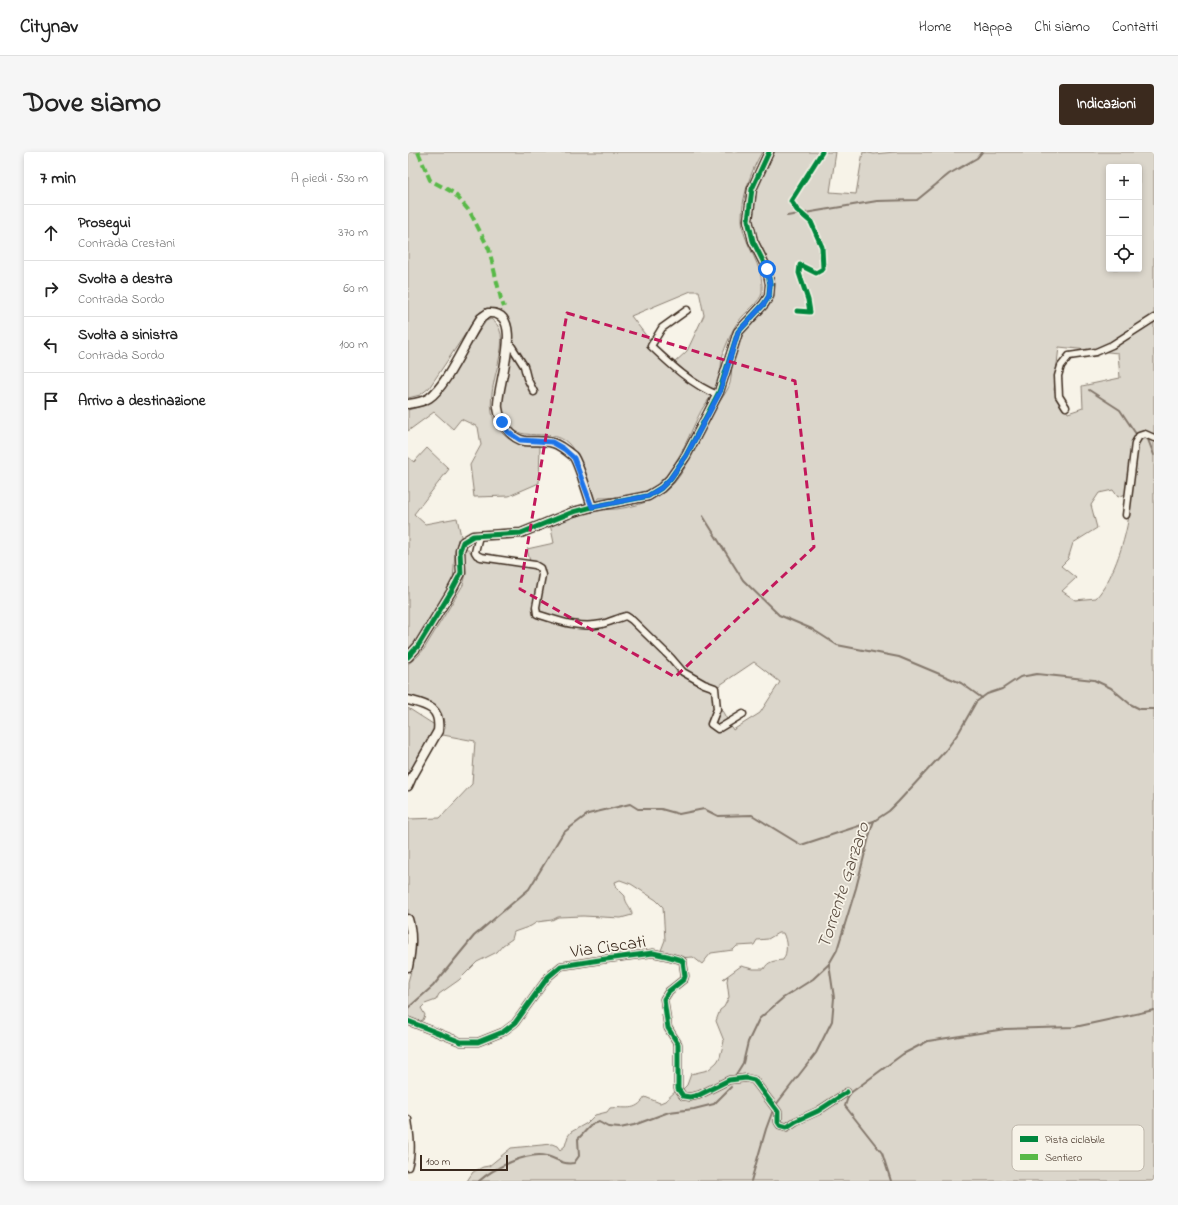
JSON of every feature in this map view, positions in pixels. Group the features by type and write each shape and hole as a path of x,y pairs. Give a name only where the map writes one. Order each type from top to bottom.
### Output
{"street":[{"path":"408,657 418,646 452,592 461,574 460,550 463,542 476,536 521,533 573,512 648,496 661,488 670,479 686,456 718,395 738,332 764,304 769,296 770,284 767,269 753,241 748,220 752,189 769,152"},
{"path":"687,310 662,328 651,346 667,361 694,382 706,390 718,395"},
{"path":"408,404 430,398 438,389 481,318 488,312 496,313 503,318 507,339 507,353 498,393 497,407 502,422 508,432 520,440 552,442 564,449 574,458 592,507"},
{"path":"1066,407 1059,396 1058,376 1060,366 1069,356 1096,352 1112,345 1154,318"},
{"path":"507,339 524,366 527,378 534,392"},
{"path":"1126,515 1135,443 1139,436 1144,434 1154,438"},
{"path":"476,536 475,552 477,555 481,557 534,565 540,568 542,574 536,607 537,614 572,625 589,626 626,616 671,658 682,672 704,684 716,688 717,710 711,724 718,729 743,714"},
{"path":"408,700 429,706 437,715 439,724 438,731 408,786"},
{"path":"408,919 411,933 411,951 408,967"},
{"name":"Via Ciscati","path":"408,1022 461,1042 478,1042 503,1032 515,1023 548,977 561,966 653,953 683,962 685,976 684,980 669,991 664,999 668,1028 678,1044 678,1089 683,1096 690,1097 700,1095 729,1080 746,1078 754,1080 778,1112 778,1122 787,1127 796,1121 818,1111 847,1092"},
{"path":"408,1119 410,1135 410,1161 408,1167"}],"highlighted area":[{"path":"567,313 795,381 814,547 675,677 520,589"}],"shaded area":[{"path":"408,152 762,152 745,193 742,216 745,236 757,263 761,277 762,293 759,300 741,318 734,328 723,354 720,378 717,386 701,410 676,462 664,479 657,485 637,494 614,498 599,498 593,509 580,465 569,444 560,438 521,433 513,430 506,422 502,410 501,399 510,358 512,331 508,320 499,312 494,310 489,309 480,312 429,388 420,395 408,398","holes":["691,291 699,291 704,315 687,351 674,363 657,350 631,316"]},
{"path":"774,152 836,152 830,192 856,194 863,152 874,154 895,152 1154,152 1154,1181 467,1181 473,1172 489,1166 511,1148 552,1144 557,1146 560,1150 565,1146 571,1132 587,1123 595,1115 607,1112 610,1108 633,1107 641,1102 645,1097 660,1103 665,1101 677,1090 683,1089 687,1085 691,1074 708,1070 720,1057 724,1041 716,1021 720,1010 724,1007 729,997 727,981 728,976 723,979 741,966 753,969 764,969 769,963 783,960 786,950 786,943 783,933 778,933 768,939 757,940 754,945 737,946 733,950 711,953 702,964 693,957 678,958 660,953 665,940 663,907 656,900 631,884 620,880 615,882 617,888 625,896 632,915 621,918 583,916 558,917 552,920 537,922 531,926 514,932 512,939 503,945 497,952 477,962 459,980 439,994 436,1000 425,1004 421,1008 425,1015 423,1020 414,1023 408,1020 408,982 414,960 414,928 413,921 408,914 408,819 440,818 472,784 475,741 443,735 445,727 443,718 408,695 408,664 424,649 463,585 465,578 465,564 463,545 477,558 531,566 527,549 554,543 550,524 593,509 617,509 637,505 653,499 675,482 683,470 691,457 711,414 729,387 735,350 742,336 771,301 773,285 770,267 755,232 752,212 756,190 764,170","holes":["1059,347 1118,353 1120,378 1082,386 1083,408 1068,413 1054,390","1113,490 1118,497 1128,493 1129,518 1124,540 1112,572 1102,591 1096,598 1075,600 1062,591 1076,578 1061,566 1068,559 1073,543 1097,528 1091,505 1099,493","754,662 780,682 760,713 733,730 720,707 717,687"]},
{"path":"491,319 499,328 502,341 491,405 494,420 503,434 511,440 525,445 540,446 539,483 509,496 474,497 470,465 481,445 478,427 461,419 453,429 434,412 408,431 408,410 425,405 437,395 486,321"},
{"path":"427,448 449,469 414,514 425,524 457,518 463,545 458,539 455,552 453,581 413,646 408,651 408,457 414,462"},
{"path":"408,708 435,726 408,781"}],"waterway":[{"path":"787,216 877,201 917,200 949,174 977,158 982,152"},
{"path":"1089,390 1120,410 1136,434"},
{"path":"1147,437 1154,455"},
{"path":"703,516 743,580 779,615 812,629 837,645 899,657 961,683 982,698"},
{"name":"Torrente Garzaro","path":"735,1076 743,1063 748,1042 759,1019 783,998 813,979 829,964 837,950 874,821 889,811 946,750 959,732 976,702 987,694 1002,689 1020,677 1037,674 1094,680 1111,688 1130,704 1140,709 1154,709"},
{"path":"408,1008 433,986 474,936 529,889 563,833 588,814 630,804 638,809 661,809 679,814 704,809 718,816 752,815 801,845 874,821"},
{"path":"775,1106 816,1053 832,1021 834,998 829,964"},
{"path":"891,1181 882,1153 845,1106 849,1094 903,1054 928,1041 1005,1029 1075,1027 1154,1010"},
{"name":"Torrente Garzaro","path":"479,1181 502,1166 530,1156 547,1156 563,1162 574,1163 579,1156 578,1139 592,1124 599,1122 608,1127 620,1128 634,1125 669,1112 694,1109 714,1104 731,1087"},
{"path":"751,1181 773,1110"}],"marked path":[{"path":"418,152 430,180 454,193 470,212 489,249 504,307"}],"cycle path":[{"path":"408,657 418,646 461,573 460,550 463,542 473,536 521,533 573,512 648,496 661,488 670,479 686,456 719,392 738,332 764,304 769,296 770,284 767,269 753,241 748,220 752,189 769,152"},
{"path":"797,311 810,312 808,300 799,273 800,265 816,273 823,269 822,247 811,222 797,210 791,201 822,152"},
{"path":"408,1021 461,1042 478,1042 503,1032 515,1023 548,977 561,966 653,953 681,960 683,962 684,979 669,991 664,999 668,1028 678,1044 678,1089 683,1096 690,1097 699,1095 729,1080 746,1078 754,1080 778,1112 778,1122 780,1125 787,1127 796,1121 818,1111 847,1092"}],"route":[{"path":"502,422 508,432 520,440 552,442 559,445 574,458 592,507 648,496 661,488 670,479 686,456 720,392 738,332 764,304 769,296 770,284 767,269"}]}
